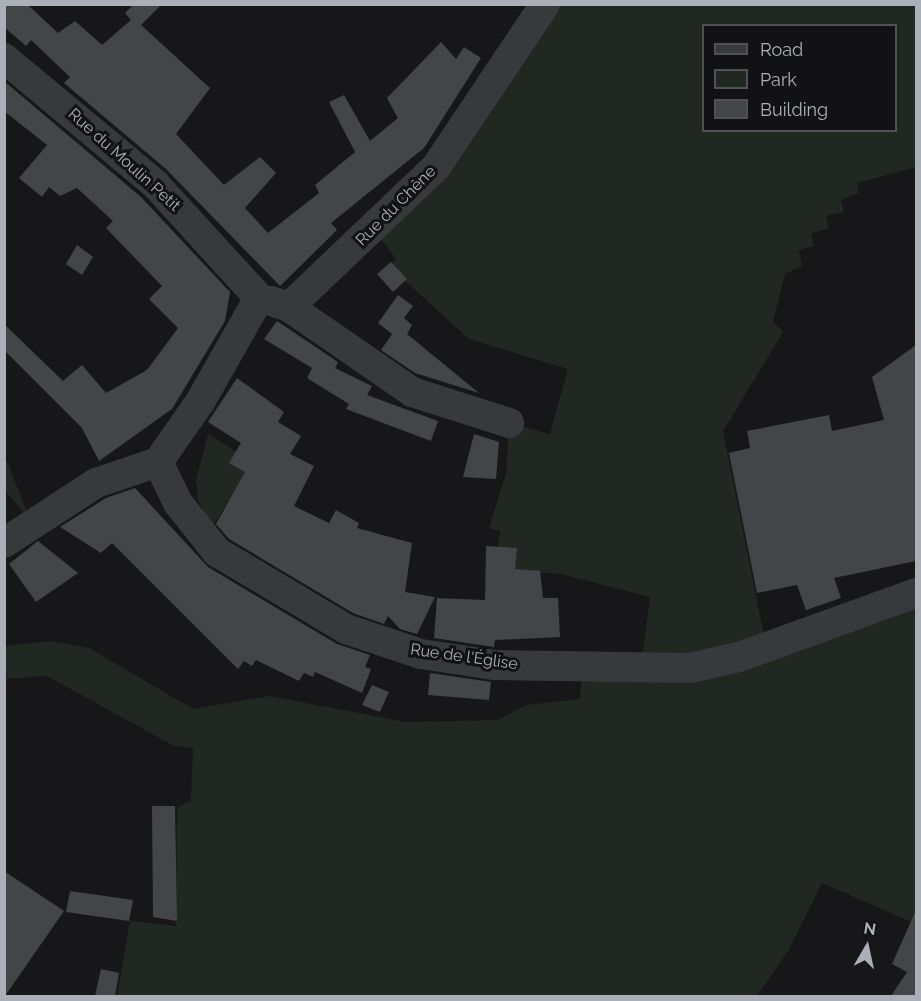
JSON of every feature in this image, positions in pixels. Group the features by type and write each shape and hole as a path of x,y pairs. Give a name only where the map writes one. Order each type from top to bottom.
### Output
{"street":[{"name":"Rue du Chêne","path":"289,307 436,167 545,4"},
{"name":"Rue du Moulin Petit","path":"4,58 155,184 260,298"},
{"path":"4,543 96,483 158,462 200,402 260,298 289,307 412,392 510,423"},
{"name":"Rue de l'Église","path":"158,462 178,503 217,552 346,629 421,654 495,665 690,668 739,657 916,593"}],"green space":[{"path":"545,5 916,5 916,167 857,183 859,193 841,200 844,212 826,216 829,228 811,234 814,246 799,250 802,266 785,274 773,322 783,332 723,431 766,646 916,593 916,924 822,883 788,951 757,996 117,996 130,921 176,926 177,808 191,800 193,748 174,746 47,676 5,679 5,646 50,641 89,648 193,709 269,696 406,722 498,720 526,705 580,699 582,668 641,669 650,597 561,574 513,570 497,553 500,531 489,528 506,473 509,423 550,434 568,369 469,339 389,266 396,259 374,229"},
{"path":"208,434 253,462 212,527 198,500 196,480"},
{"path":"4,454 31,522 5,490"}],"building":[{"path":"4,4 27,4 58,33 75,21 102,45 131,20 125,13 134,4 162,4 141,25 210,88 176,134 224,185 260,157 276,173 245,208 268,233 319,193 315,185 355,152 329,102 344,95 370,141 398,118 387,98 441,42 456,59 464,47 481,58 424,148 331,223 337,230 280,286 166,169 64,83 70,77 31,40 26,46 4,27"},
{"path":"4,81 141,197 230,292 225,321 172,409 99,461 82,428 4,350 4,324 63,381 82,365 106,393 147,370 178,328 149,299 162,286 106,228 113,221 77,188 60,196 49,187 42,197 19,178 47,145 4,111"},
{"path":"77,245 93,257 82,275 66,264"},
{"path":"391,262 407,279 393,292 377,274"},
{"path":"398,295 413,306 404,318 412,325 407,334 479,393 415,373 381,350 392,334 378,323"},
{"path":"277,321 338,362 335,368 372,386 367,395 438,421 431,441 346,409 349,404 307,378 312,368 264,339"},
{"path":"916,345 916,561 834,578 841,598 806,610 797,585 757,593 729,453 750,448 747,431 829,415 832,431 884,420 872,377"},
{"path":"237,378 284,412 278,422 301,436 290,454 314,466 294,506 329,523 336,510 359,523 357,528 412,543 405,592 435,597 417,634 400,629 388,616 384,624 353,613 229,539 216,524 245,472 229,463 241,443 208,422"},
{"path":"474,434 499,442 496,479 463,477"},
{"path":"135,488 208,567 337,644 370,655 365,667 371,669 362,693 315,672 313,677 304,673 299,681 256,660 252,666 244,661 238,669 112,543 101,553 60,527 106,498"},
{"path":"38,541 78,573 36,602 9,564"},
{"path":"486,546 517,548 515,569 540,571 543,598 558,598 560,637 495,640 494,647 434,638 437,598 485,600"},
{"path":"430,673 491,682 489,700 428,695"},
{"path":"372,685 389,692 380,712 362,705"},
{"path":"152,806 175,806 177,921 153,917"},
{"path":"4,871 64,911 5,996 4,996"},
{"path":"70,891 133,900 129,921 66,912"},
{"path":"916,910 916,996 891,996 907,972 892,964"},
{"path":"101,969 119,973 115,996 95,996"}]}
